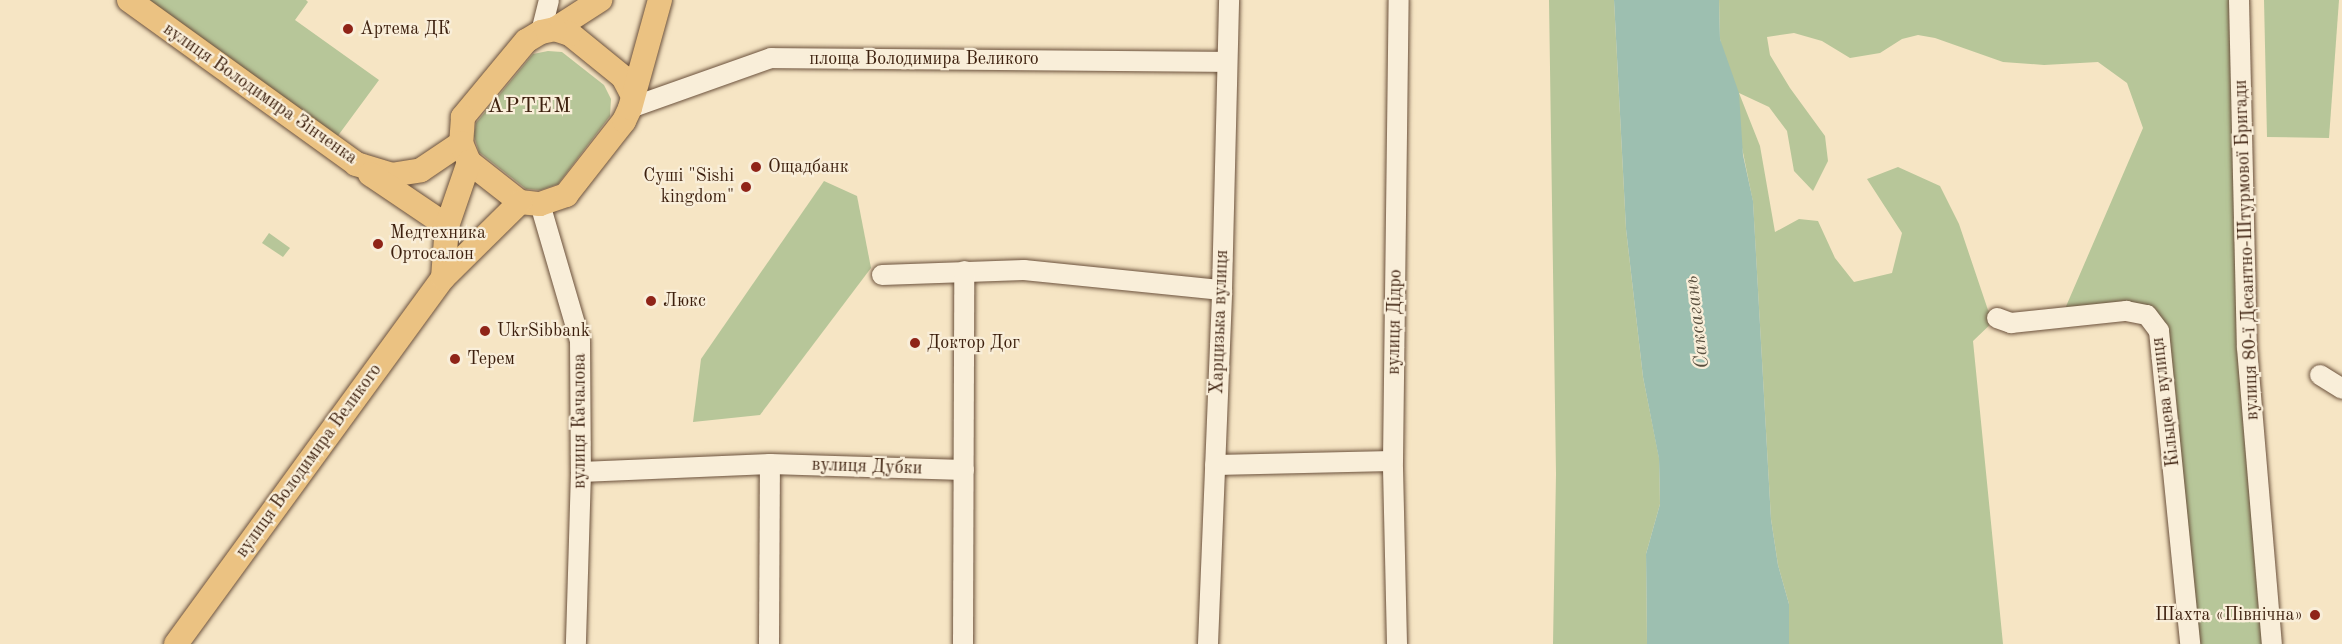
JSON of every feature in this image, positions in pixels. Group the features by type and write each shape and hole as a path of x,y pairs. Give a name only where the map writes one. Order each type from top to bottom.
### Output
{"main road":[{"name":"вулиця Володимира Зінченка","path":"129,0 356,164 391,175 421,170 465,153"},
{"path":"443,278 447,226 465,153 463,117 526,41 600,0"},
{"path":"443,278 530,203 566,195 624,121 660,0"},
{"path":"548,30 570,34 614,70 623,78 631,101"},
{"path":"465,153 530,203"},
{"path":"356,164 447,226"},
{"name":"вулиця Володимира Великого","path":"176,644 443,278"}],"street":[{"path":"548,30 549,0"},
{"name":"Харцизька вулиця","path":"1208,644 1222,290 1229,0"},
{"name":"вулиця Дідро","path":"1397,644 1393,461 1399,0"},
{"name":"вулиця 80-ї Десантно-Штурмової Бригади","path":"2239,0 2247,348 2272,644"},
{"name":"площа Володимира Великого","path":"631,101 771,58 1227,62"},
{"name":"вулиця Качалова","path":"530,203 580,341 581,472 576,644"},
{"path":"882,274 1024,270 1222,290"},
{"path":"963,644 964,271"},
{"name":"Кільцева вулиця","path":"1997,318 2011,323 2126,311 2147,315 2159,331 2190,644"},
{"path":"2320,375 2342,389"},
{"path":"1215,465 1393,461"},
{"path":"769,644 770,464"},
{"name":"вулиця Дубки","path":"581,472 770,464 964,470"}],"shaded area":[{"path":"148,0 306,0 308,2 295,20 379,80 337,137"},
{"path":"1549,0 1614,0 1626,229 1643,377 1659,458 1660,504 1646,554 1647,644 1553,644 1556,474"},
{"path":"1719,0 2239,0 2272,644 2190,644 2147,315 2061,318 2143,128 2127,83 2098,62 2044,65 2003,62 1935,38 1918,35 1902,39 1880,53 1850,58 1822,41 1794,33 1767,37 1770,55 1790,88 1825,136 1828,161 1813,191 1794,171 1787,131 1769,107 1739,93 1760,146 1775,232 1799,219 1818,221 1835,258 1854,282 1892,273 1902,233 1867,179 1898,167 1940,186 1959,224 1988,310 1997,318 1973,341 2003,644 1789,644 1789,604 1778,565 1771,519 1753,202 1720,39"},
{"path":"2264,0 2339,0 2329,138 2267,137"},
{"path":"548,51 562,52 604,85 611,99 610,116 558,184 541,190 526,189 479,152 474,136 476,123 533,54"},
{"path":"824,181 857,196 871,268 760,415 693,422 701,359"},
{"path":"269,233 290,248 283,257 262,243"}],"water":[{"name":"Саксагань","path":"1614,0 1719,0 1720,39 1739,93 1743,155 1753,201 1771,519 1778,565 1789,604 1789,644 1647,644 1646,554 1660,504 1659,459 1643,377 1626,229"}],"place":[{"name":"Артема ДК","path":"348,29"},
{"name":"Ощадбанк","path":"756,167"},
{"name":"Суші \"Sishi kingdom\"","path":"746,187"},
{"name":"Медтехника Ортосалон","path":"378,244"},
{"name":"Люкс","path":"651,301"},
{"name":"UkrSibbank","path":"485,331"},
{"name":"Доктор Дог","path":"915,343"},
{"name":"Терем","path":"455,359"},
{"name":"Шахта «Північна»","path":"2315,615"}],"district":[{"name":"АРТЕМ","path":"530,107"}]}
